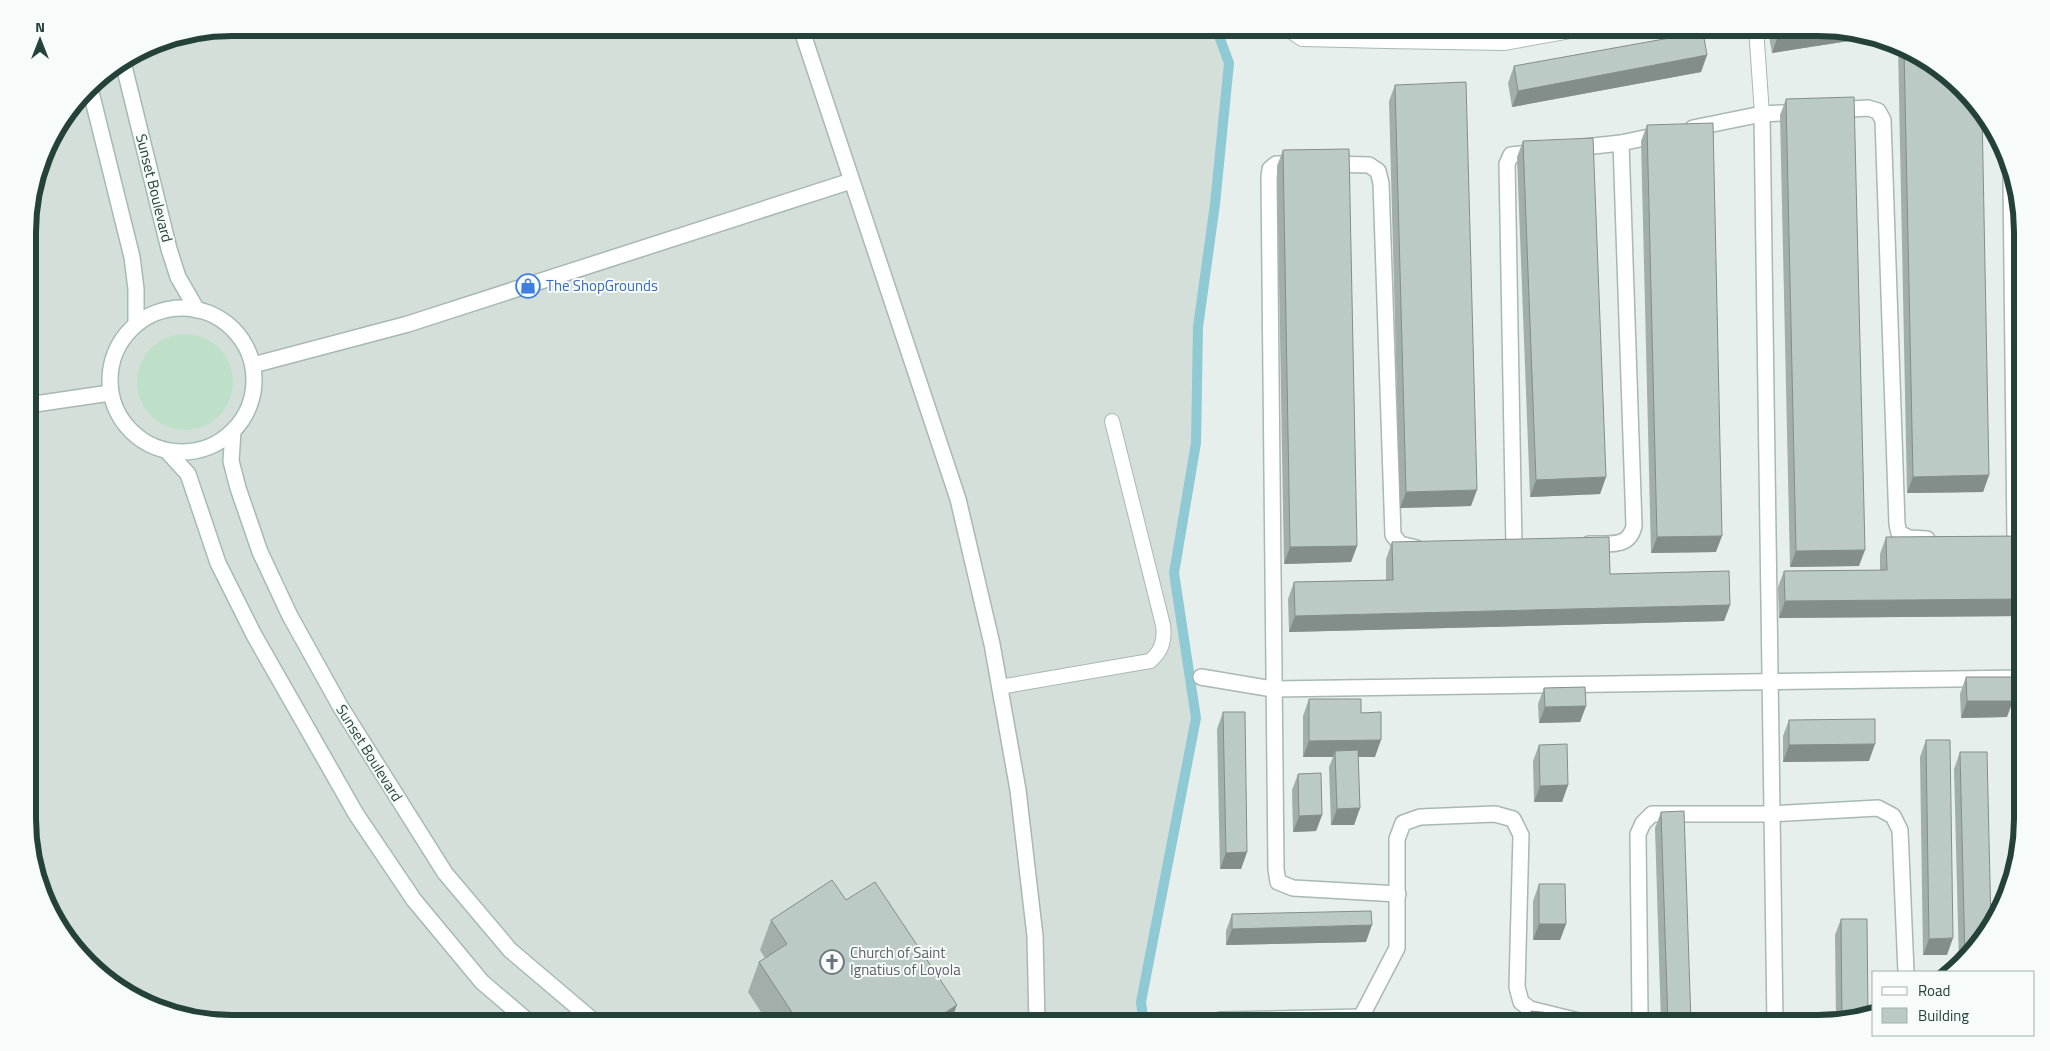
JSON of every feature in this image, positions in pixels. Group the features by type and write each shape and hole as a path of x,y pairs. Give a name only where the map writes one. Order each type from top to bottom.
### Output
{"street":[{"path":"804,36 958,499 992,644 1018,790 1035,936 1037,1015"},
{"name":"Sunset Boulevard","path":"124,68 169,249 178,277 196,310"},
{"path":"92,96 132,257 136,289 136,324"},
{"path":"1496,547 1519,546 1507,164 1511,155 1621,143 1762,114 1868,108 1878,111 1883,120 1897,524 1899,533 1910,538 1938,539"},
{"path":"1762,114 1774,1015"},
{"path":"1573,544 1622,543 1632,535 1634,526 1621,143"},
{"path":"1398,894 1293,888 1278,882 1276,869 1273,689 1269,177 1270,169 1276,164 1369,165 1378,171 1381,183 1393,535 1400,544 1412,548 1431,548"},
{"path":"253,365 408,324 851,180"},
{"path":"2011,203 2014,334"},
{"path":"180,308 196,310 213,314 226,323 238,335 247,349 253,365 254,382 251,400 244,416 234,431 219,442 203,449 185,452 167,450 151,445 136,436 124,424 110,394 109,374 114,355 123,338 136,324 150,315 165,310 180,308"},
{"path":"36,404 110,394"},
{"name":"Sunset Boulevard","path":"234,431 231,461 238,488 260,552 290,616 340,706 445,873 510,950 587,1015"},
{"path":"167,450 188,474 218,563 254,636 356,814 414,900 432,922 482,982 521,1015"},
{"path":"1996,539 2014,540"},
{"path":"1201,677 1273,689 2014,678"},
{"path":"1640,1015 1638,834 1643,823 1652,814 1770,814 1878,808 1894,816 1900,830 1906,971"},
{"path":"1363,1015 1397,948 1397,838 1403,823 1420,817 1495,814 1512,819 1521,835 1517,987 1521,1002 1530,1009 1554,1015"}],"lane":[{"path":"1297,36 1302,40 1357,36"},
{"path":"1411,36 1504,43 1543,36"},
{"path":"1504,36 1504,43"},
{"path":"1757,36 1762,114"},
{"path":"1000,687 1150,661 1158,654 1164,637 1163,625 1112,421"}],"shaded area":[{"path":"232,36 1219,36 1229,63 1198,327 1196,443 1174,573 1196,718 1138,1004 1140,1015 232,1015 194,1011 157,1000 134,989 103,966 69,928 56,906 40,857 36,819 36,232 40,194 51,157 62,134 85,103 123,69 145,56 194,40"}],"green space":[{"path":"185,334 203,337 219,348 230,364 233,382 230,400 219,416 203,427 185,430 167,427 151,416 140,400 137,382 140,364 151,348 167,337"}],"building":[{"path":"1681,36 1704,36 1707,55 1518,91 1514,66"},
{"path":"1904,56 1927,69 1947,85 1965,103 1982,125 1989,475 1913,477"},
{"path":"1466,82 1477,490 1406,492 1395,85"},
{"path":"1854,97 1865,550 1796,551 1786,99"},
{"path":"1713,123 1722,536 1657,537 1647,125"},
{"path":"1593,138 1606,477 1536,480 1523,141"},
{"path":"1349,149 1357,546 1290,547 1283,150"},
{"path":"2014,536 2014,599 1785,601 1784,571 1887,570 1886,537"},
{"path":"1609,537 1610,574 1729,571 1730,605 1295,616 1294,582 1393,580 1392,542"},
{"path":"1966,677 2013,677 2013,701 1967,701"},
{"path":"1585,687 1586,706 1545,707 1544,688"},
{"path":"1309,699 1361,699 1361,713 1381,712 1381,740 1309,741"},
{"path":"1223,712 1245,712 1247,852 1226,853"},
{"path":"1875,719 1875,744 1789,745 1789,720"},
{"path":"1926,740 1950,740 1953,938 1929,939"},
{"path":"1567,744 1568,785 1540,786 1539,745"},
{"path":"1358,750 1360,808 1337,809 1335,751"},
{"path":"1960,752 1987,752 1991,912 1965,948"},
{"path":"1321,773 1322,815 1299,816 1298,774"},
{"path":"1684,811 1691,1015 1668,1015 1661,812"},
{"name":"Church of Saint Ignatius of Loyola","path":"832,880 846,900 875,882 957,1005 941,1015 794,1015 759,962 787,944 771,920"},
{"path":"1539,884 1565,884 1566,924 1539,924"},
{"path":"1371,911 1372,925 1232,929 1232,914"},
{"path":"1841,919 1867,919 1868,1008 1842,1013"},
{"path":"1531,1011 1570,1015 1531,1015"}],"waterway":[{"path":"1143,1015 1141,1002 1196,718 1174,573 1196,443 1198,327 1215,204 1229,63 1219,36"}],"place":[{"name":"The ShopGrounds","path":"528,286"},
{"name":"Church of Saint Ignatius of Loyola","path":"832,962"}]}
